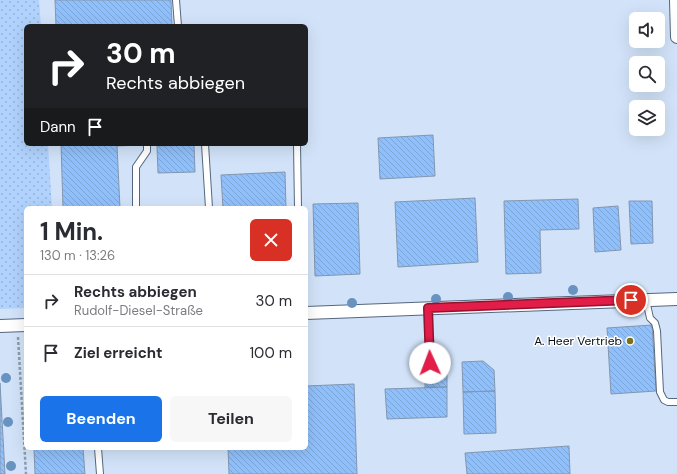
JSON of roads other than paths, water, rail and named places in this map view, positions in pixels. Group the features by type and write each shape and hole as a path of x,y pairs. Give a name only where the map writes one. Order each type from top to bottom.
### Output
{"street":[{"path":"676,0 677,36"},
{"path":"308,313 677,298"},
{"path":"0,326 22,325"}],"lane":[{"path":"176,0 178,24"},
{"path":"136,206 136,166 147,151 147,146"},
{"path":"205,146 209,206"},
{"path":"297,146 298,206"},
{"path":"646,300 650,318 655,323 657,331 660,392 664,400 668,402 677,402"},
{"path":"428,308 430,363"},
{"path":"98,450 100,474"}],"place":[{"name":"A. Heer Vertrieb","path":"630,341"}]}
